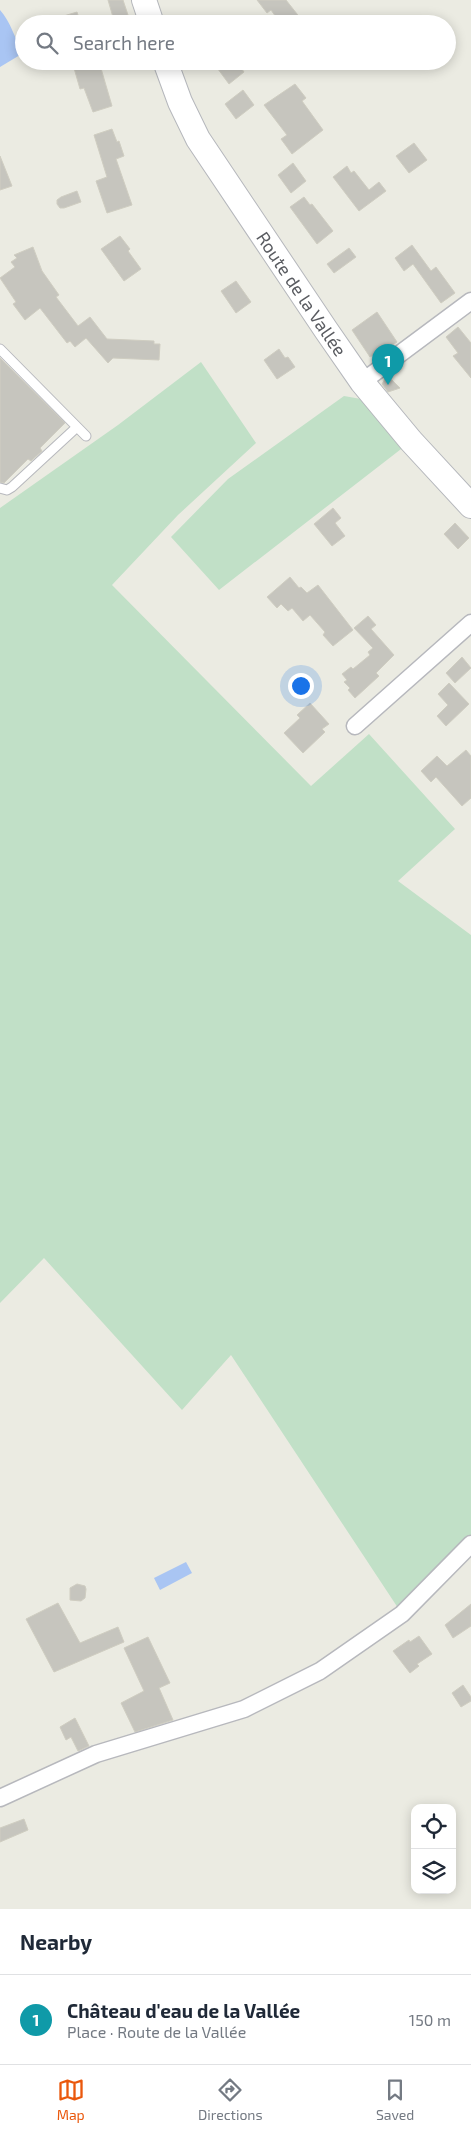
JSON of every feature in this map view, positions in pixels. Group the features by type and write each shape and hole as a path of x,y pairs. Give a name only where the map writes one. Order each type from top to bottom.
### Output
{"street":[{"path":"144,0 149,15"},
{"name":"Route de la Vallée","path":"169,70 183,108 198,140 362,382 411,441 471,506"},
{"path":"362,382 471,301"},
{"path":"355,726 471,623"},
{"path":"0,1798 96,1754 244,1709 320,1671 402,1614 471,1544"}],"lane":[{"path":"0,349 86,436"},
{"path":"0,488 7,490 12,487 77,427"}],"green space":[{"path":"201,362 256,443 178,515 112,585 311,786 369,734 455,829 398,881 471,935 471,1544 402,1614 231,1355 182,1410 44,1258 0,1303 0,508 118,425"},
{"path":"344,396 361,399 405,446 219,590 171,537 228,479"}],"water":[{"path":"0,10 15,37 15,58 0,67"},
{"path":"186,1562 192,1573 160,1590 154,1578"}],"building":[{"path":"108,0 123,0 128,15 112,15"},
{"path":"257,0 286,0 298,15 275,15 271,10 267,13"},
{"path":"77,12 78,15 67,15"},
{"path":"75,70 101,70 112,106 93,112 84,88 80,89"},
{"path":"219,70 243,70 244,72 229,84"},
{"path":"295,84 306,98 302,101 323,130 292,154 281,139 287,135 264,105"},
{"path":"243,90 254,105 236,119 225,104"},
{"path":"112,129 117,142 119,141 124,156 116,159 132,205 107,213 96,181 107,177 94,135"},
{"path":"414,143 427,160 409,173 396,156"},
{"path":"0,156 12,186 0,190"},
{"path":"293,163 306,181 291,193 278,175"},
{"path":"347,166 351,173 354,171 369,190 379,182 386,191 359,211 333,177"},
{"path":"77,191 81,202 60,208 57,200"},
{"path":"304,197 310,205 312,204 333,231 317,244 290,207"},
{"path":"120,236 141,269 124,281 101,249"},
{"path":"412,245 431,271 436,267 455,293 441,303 413,264 404,271 395,258"},
{"path":"33,247 42,271 59,295 56,297 78,326 90,317 107,339 154,341 154,344 160,344 159,360 113,358 108,363 86,338 75,347 70,341 67,343 40,308 25,320 13,304 16,302 0,278 15,267 11,262 17,258 14,255"},
{"path":"349,248 356,257 334,273 327,264"},
{"path":"236,281 251,302 236,313 221,291"},
{"path":"377,312 397,342 376,356 375,354 370,357 352,330"},
{"path":"458,327 471,343 471,378 453,356 458,353 446,337"},
{"path":"279,349 295,367 277,379 264,360"},
{"path":"0,358 65,423 40,448 42,451 31,461 28,459 4,483 0,482"},
{"path":"385,379 392,380 400,388 388,392 382,384"},
{"path":"333,508 341,518 335,523 345,536 332,546 314,524"},
{"path":"455,523 469,538 458,549 444,534"},
{"path":"290,577 299,588 301,587 307,593 318,585 353,630 333,646 323,635 325,632 310,615 303,621 292,608 288,611 281,604 277,608 267,597"},
{"path":"368,616 376,625 371,629 394,655 376,673 379,676 355,698 348,690 350,688 344,682 347,680 342,674 351,667 353,669 370,655 368,652 373,648 354,628"},
{"path":"462,657 471,668 455,683 446,673"},
{"path":"449,683 469,704 446,726 437,716 448,705 438,694"},
{"path":"310,703 329,724 322,729 325,732 303,753 284,733 300,718 297,715"},
{"path":"466,750 471,756 471,798 462,806 436,777 431,782 421,771 437,756 447,766"},
{"path":"77,1584 85,1586 85,1598 81,1601 70,1600 70,1588"},
{"path":"58,1603 80,1643 118,1627 124,1642 54,1672 26,1619"},
{"path":"471,1604 471,1626 453,1638 445,1625"},
{"path":"419,1636 432,1654 417,1664 419,1666 410,1673 393,1651 409,1640 410,1642"},
{"path":"148,1637 170,1683 159,1688 173,1720 135,1732 121,1703 144,1691 124,1648"},
{"path":"463,1685 471,1697 471,1701 461,1707 452,1693"},
{"path":"75,1718 89,1746 78,1751 71,1737 66,1740 60,1727"},
{"path":"24,1819 28,1830 0,1842 0,1828"}],"place":[{"name":"Château d'eau de la Vallée","path":"388,385"}]}
